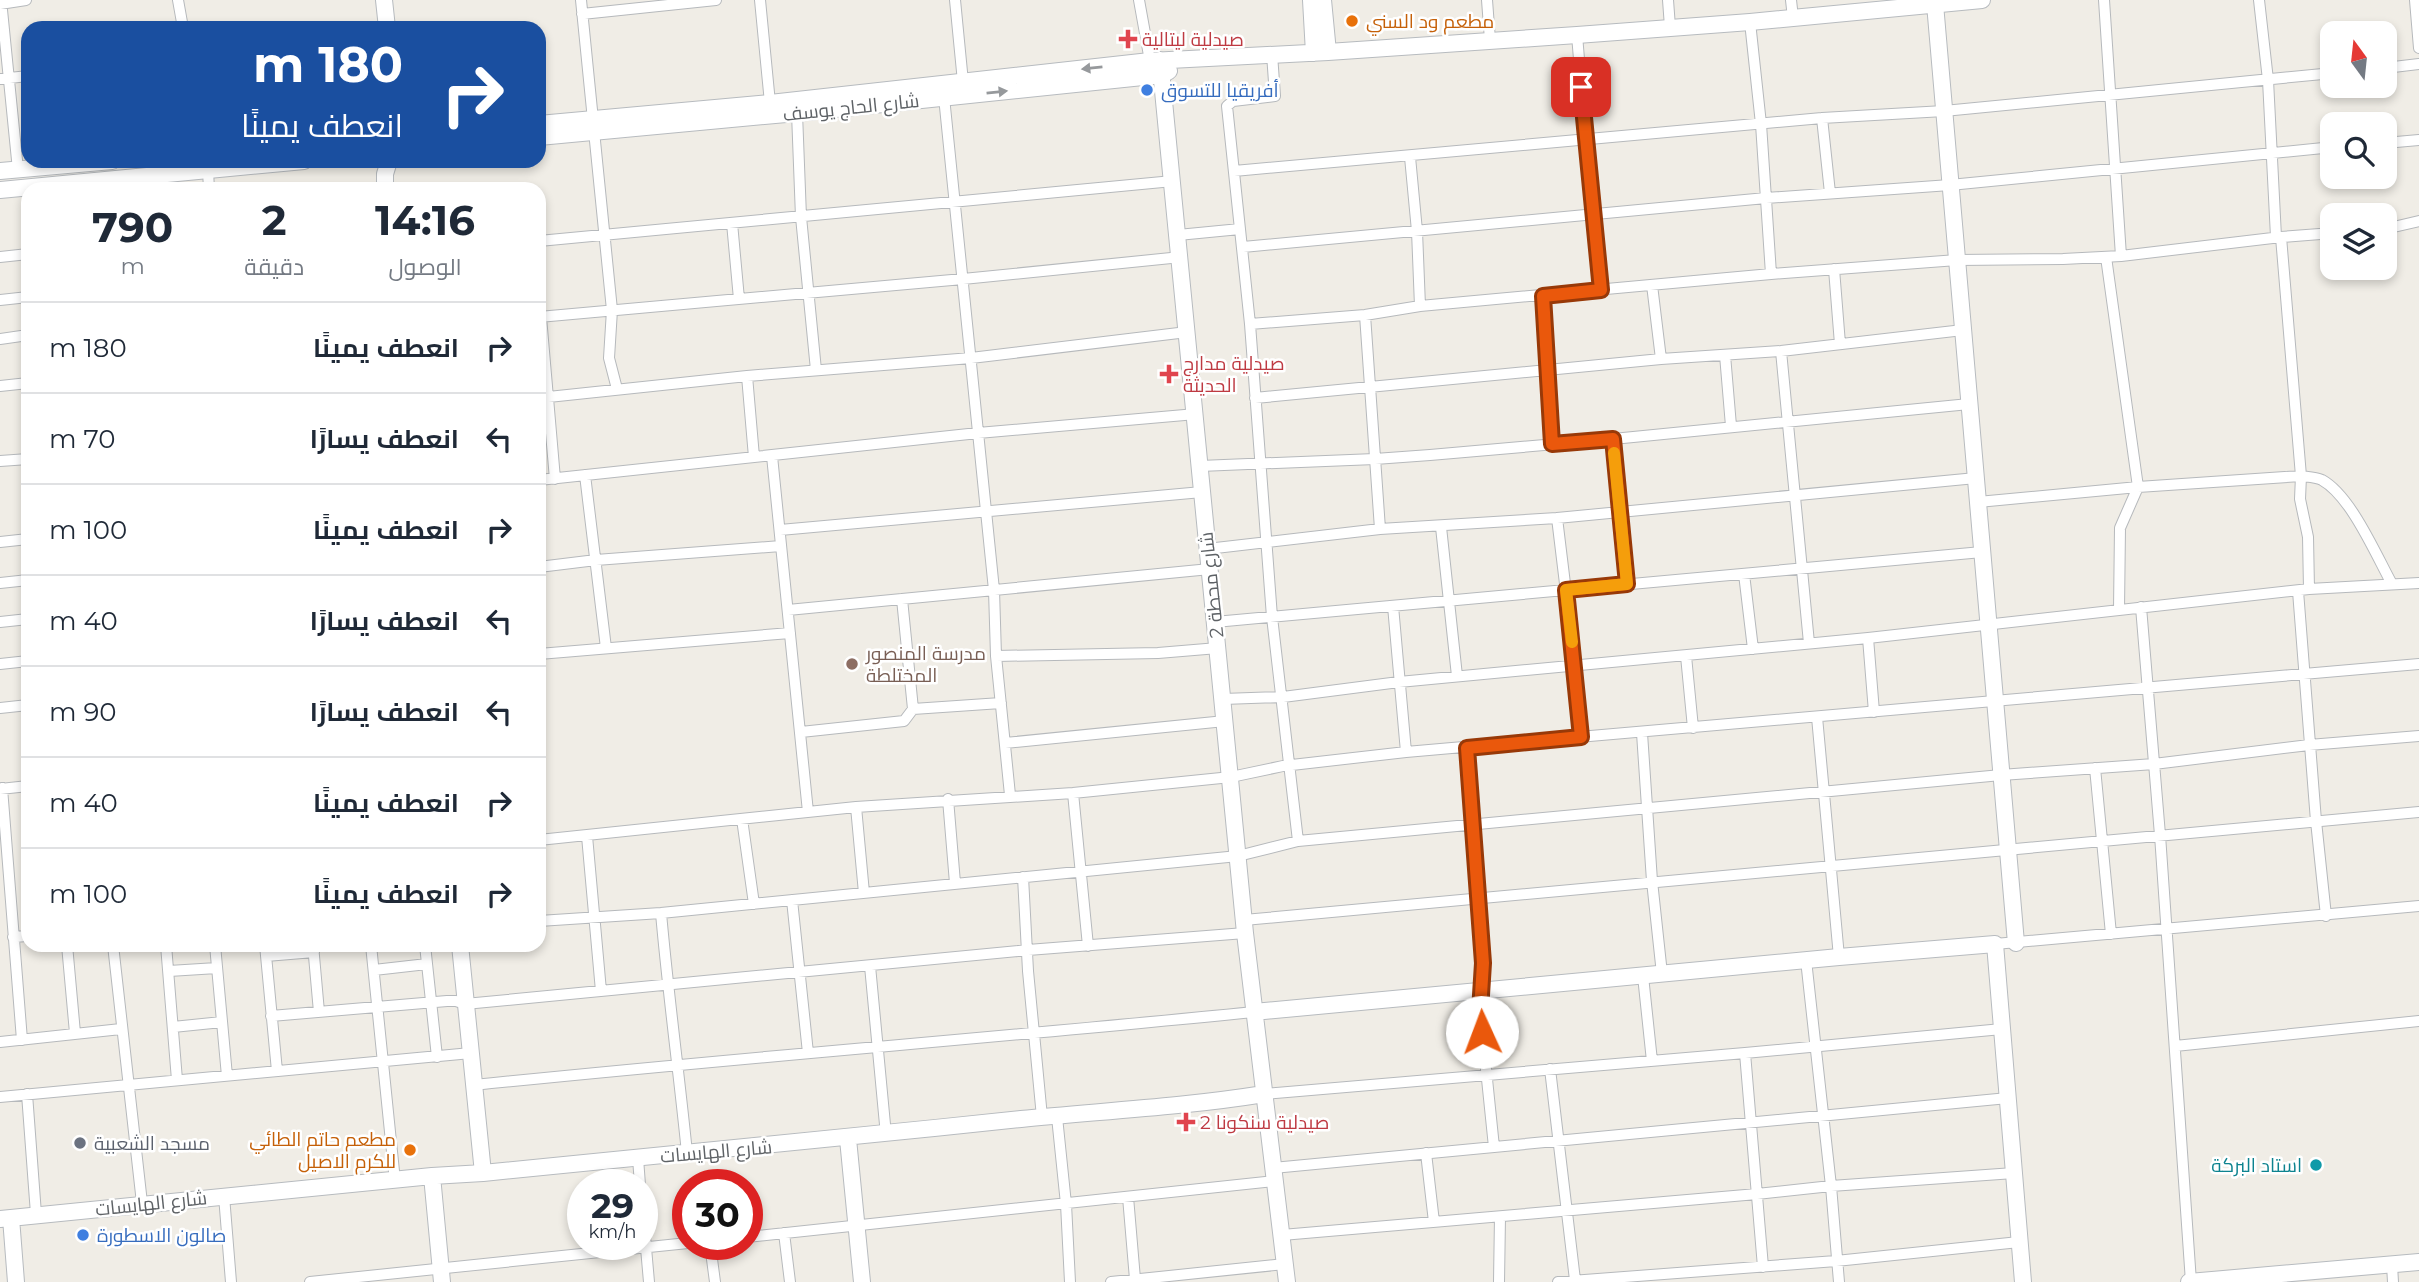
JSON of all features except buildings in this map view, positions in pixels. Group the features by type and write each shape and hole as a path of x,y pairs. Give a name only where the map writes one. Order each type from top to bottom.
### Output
{"street":[{"path":"18,170 5,78 0,2 26,0"},
{"path":"178,0 182,21"},
{"path":"384,0 386,21"},
{"path":"581,0 612,310 609,358 617,389"},
{"path":"582,14 716,0"},
{"path":"760,0 770,103"},
{"path":"955,0 963,82"},
{"path":"1139,0 1157,65 1195,57 1321,52 1577,35 1793,18 1913,3 1982,0"},
{"path":"1311,0 1321,52"},
{"path":"1321,52 1322,0"},
{"path":"1487,0 1490,40"},
{"path":"1668,0 1670,27"},
{"path":"1791,0 1793,18"},
{"path":"2104,0 2121,256"},
{"path":"2259,0 2269,80 2278,237 2301,476 2301,507 2308,537 2303,590 2305,674 2309,745 2326,916"},
{"path":"2414,0 2419,48"},
{"path":"1935,4 2015,943"},
{"path":"1750,22 1761,124 1771,274"},
{"path":"1577,35 1601,290"},
{"path":"1272,54 1275,96 1233,101 1227,106 1250,324 1272,617 1298,841"},
{"path":"2398,66 2419,64"},
{"name":"شارع الحاج يوسف","path":"546,135 770,103 1157,65"},
{"name":"شارع الحاج يوسف","path":"546,124 593,126 797,113 944,97 1157,65"},
{"name":"شارع محطة 2","path":"1157,65 1181,257 1207,549 1254,1012 1287,1282"},
{"path":"1234,171 1822,118 1944,111 2320,74"},
{"path":"944,97 994,590 996,656 1010,795"},
{"path":"797,113 801,216 816,370"},
{"path":"1822,118 1830,193"},
{"path":"2397,141 2419,140"},
{"path":"1242,247 1766,198 1950,185 2320,148"},
{"path":"1410,157 1420,306"},
{"path":"0,171 39,168"},
{"path":"106,182 243,168"},
{"path":"208,172 209,182"},
{"path":"546,240 1173,181"},
{"path":"0,190 21,189"},
{"path":"2397,226 2419,221"},
{"path":"732,223 739,299"},
{"path":"1178,235 1240,229"},
{"path":"1250,324 1771,274 1957,260 2121,256 2320,234"},
{"path":"0,257 21,255"},
{"path":"546,316 1181,257"},
{"path":"2106,257 2138,487 2120,528 2119,609"},
{"path":"1833,269 1840,344"},
{"path":"1653,285 1661,359"},
{"path":"1543,296 1552,444"},
{"path":"0,300 21,298"},
{"path":"1365,315 1380,529"},
{"path":"1255,398 1661,359 1781,351 1963,330"},
{"path":"546,397 747,376 971,358 1187,332"},
{"path":"0,339 21,336"},
{"path":"1781,351 1809,643"},
{"path":"1726,355 1731,426"},
{"path":"747,376 754,457"},
{"path":"0,386 21,384"},
{"path":"1200,466 1375,459 1969,404"},
{"path":"546,412 555,479"},
{"path":"546,480 978,433 1196,414"},
{"path":"1613,439 1627,584"},
{"path":"772,456 808,812"},
{"path":"0,461 21,460"},
{"path":"585,475 606,648"},
{"path":"1978,502 2138,487 2301,476 2316,478 2324,481 2348,505 2392,584"},
{"path":"1207,549 1380,529 1557,518 1976,478"},
{"path":"780,530 1202,492"},
{"path":"1557,518 1581,737"},
{"path":"1441,527 1457,676"},
{"path":"0,542 21,540"},
{"path":"546,566 781,546"},
{"path":"1215,622 1982,552"},
{"path":"788,610 1210,569"},
{"path":"1744,574 1753,649"},
{"path":"0,583 21,581"},
{"path":"1223,699 1283,697 1457,676 1868,638 2303,590 2419,583"},
{"path":"801,732 904,721 913,709 902,599"},
{"path":"1393,606 1406,752"},
{"path":"2141,607 2167,930 2190,1282 2419,1262"},
{"path":"0,622 21,620"},
{"path":"546,653 790,633"},
{"path":"1868,638 1874,712"},
{"path":"996,656 1158,653 1218,648"},
{"path":"1686,656 1693,728"},
{"path":"0,664 21,662"},
{"path":"546,839 856,807 1073,793 1231,777 1289,766 1406,752 2419,664"},
{"path":"913,709 1001,703"},
{"path":"0,708 21,706"},
{"path":"1817,717 1839,957"},
{"path":"1005,743 1225,721"},
{"path":"1642,733 1652,881 1662,974"},
{"path":"546,920 661,913 1238,856 1298,841 2001,775 2154,764 2309,745 2419,736"},
{"path":"1467,748 1480,898 1483,963 1480,1011 1494,1147"},
{"path":"2095,768 2111,934"},
{"path":"21,787 1,788 3,843 22,1040"},
{"path":"1073,793 1088,946"},
{"path":"948,799 955,883"},
{"path":"856,807 864,894"},
{"path":"271,1016 456,1001 465,1004 1088,946 1480,898 2419,812"},
{"path":"742,819 754,904"},
{"path":"587,836 601,991"},
{"path":"1023,877 1034,1034 1066,1204 1070,1282"},
{"path":"792,900 808,1053"},
{"path":"474,1085 1806,960 2419,906"},
{"path":"661,913 687,1153"},
{"path":"13,937 21,936"},
{"path":"1994,944 2023,1282"},
{"path":"68,952 75,1033"},
{"path":"114,952 142,1203"},
{"path":"167,952 177,1080"},
{"path":"216,952 227,1076"},
{"path":"265,952 276,1071"},
{"path":"314,952 319,1012"},
{"path":"372,952 395,1181"},
{"path":"426,952 437,1057"},
{"path":"461,952 483,1173"},
{"path":"1806,960 1839,1282"},
{"path":"374,970 427,964"},
{"path":"870,966 886,1135"},
{"path":"169,971 217,968"},
{"path":"1643,976 1652,1061"},
{"path":"2175,1046 2419,1021"},
{"path":"173,1027 222,1022"},
{"path":"0,1042 121,1029"},
{"path":"1264,1094 2001,1029"},
{"path":"0,1097 471,1053"},
{"path":"1745,1053 1763,1266"},
{"path":"1550,1069 1575,1280"},
{"path":"27,1094 36,1214"},
{"name":"شارع الهايسات","path":"5,1218 142,1203 848,1139 1264,1094"},
{"path":"763,1235 1128,1197 1426,1153 2008,1098"},
{"path":"848,1139 862,1282"},
{"path":"1426,1153 1434,1222"},
{"path":"638,1158 639,1169"},
{"path":"1282,1235 1830,1186 2014,1173"},
{"path":"432,1176 442,1275"},
{"path":"224,1196 231,1282"},
{"path":"1128,1197 1135,1279"},
{"path":"1499,1282 1500,1217"},
{"path":"5,1218 16,1282"},
{"path":"784,1233 790,1282"},
{"path":"1558,1282 1667,1278 1763,1266 2019,1242"},
{"path":"310,1282 442,1275 567,1258"},
{"path":"648,1260 649,1282"},
{"path":"712,1260 715,1282"},
{"path":"1111,1282 1286,1264"},
{"path":"2392,1265 2393,1282"}],"slow traffic":[{"path":"1572,642 1566,590 1627,584 1614,453"}],"place":[{"name":"مطعم ود السني","path":"1352,21"},
{"name":"صيدلية ليتالية","path":"1128,39"},
{"name":"أفريقيا للتسوق","path":"1147,90"},
{"name":"صيدلية مدارج الحديثة","path":"1169,374"},
{"name":"مدرسة المنصور المختلطة","path":"852,664"},
{"name":"صيدلية سنكونا 2","path":"1186,1122"},
{"name":"مسجد الشعبية","path":"80,1143"},
{"name":"مطعم حاتم الطائي للكرم الاصيل","path":"410,1150"},
{"name":"استاد البركة","path":"2316,1165"},
{"name":"صالون الاسطورة","path":"83,1235"}],"route":[{"path":"1482,1032 1480,898 1467,748 1581,737 1566,590 1627,584 1613,439 1552,444 1543,296 1601,290 1581,87"}]}
